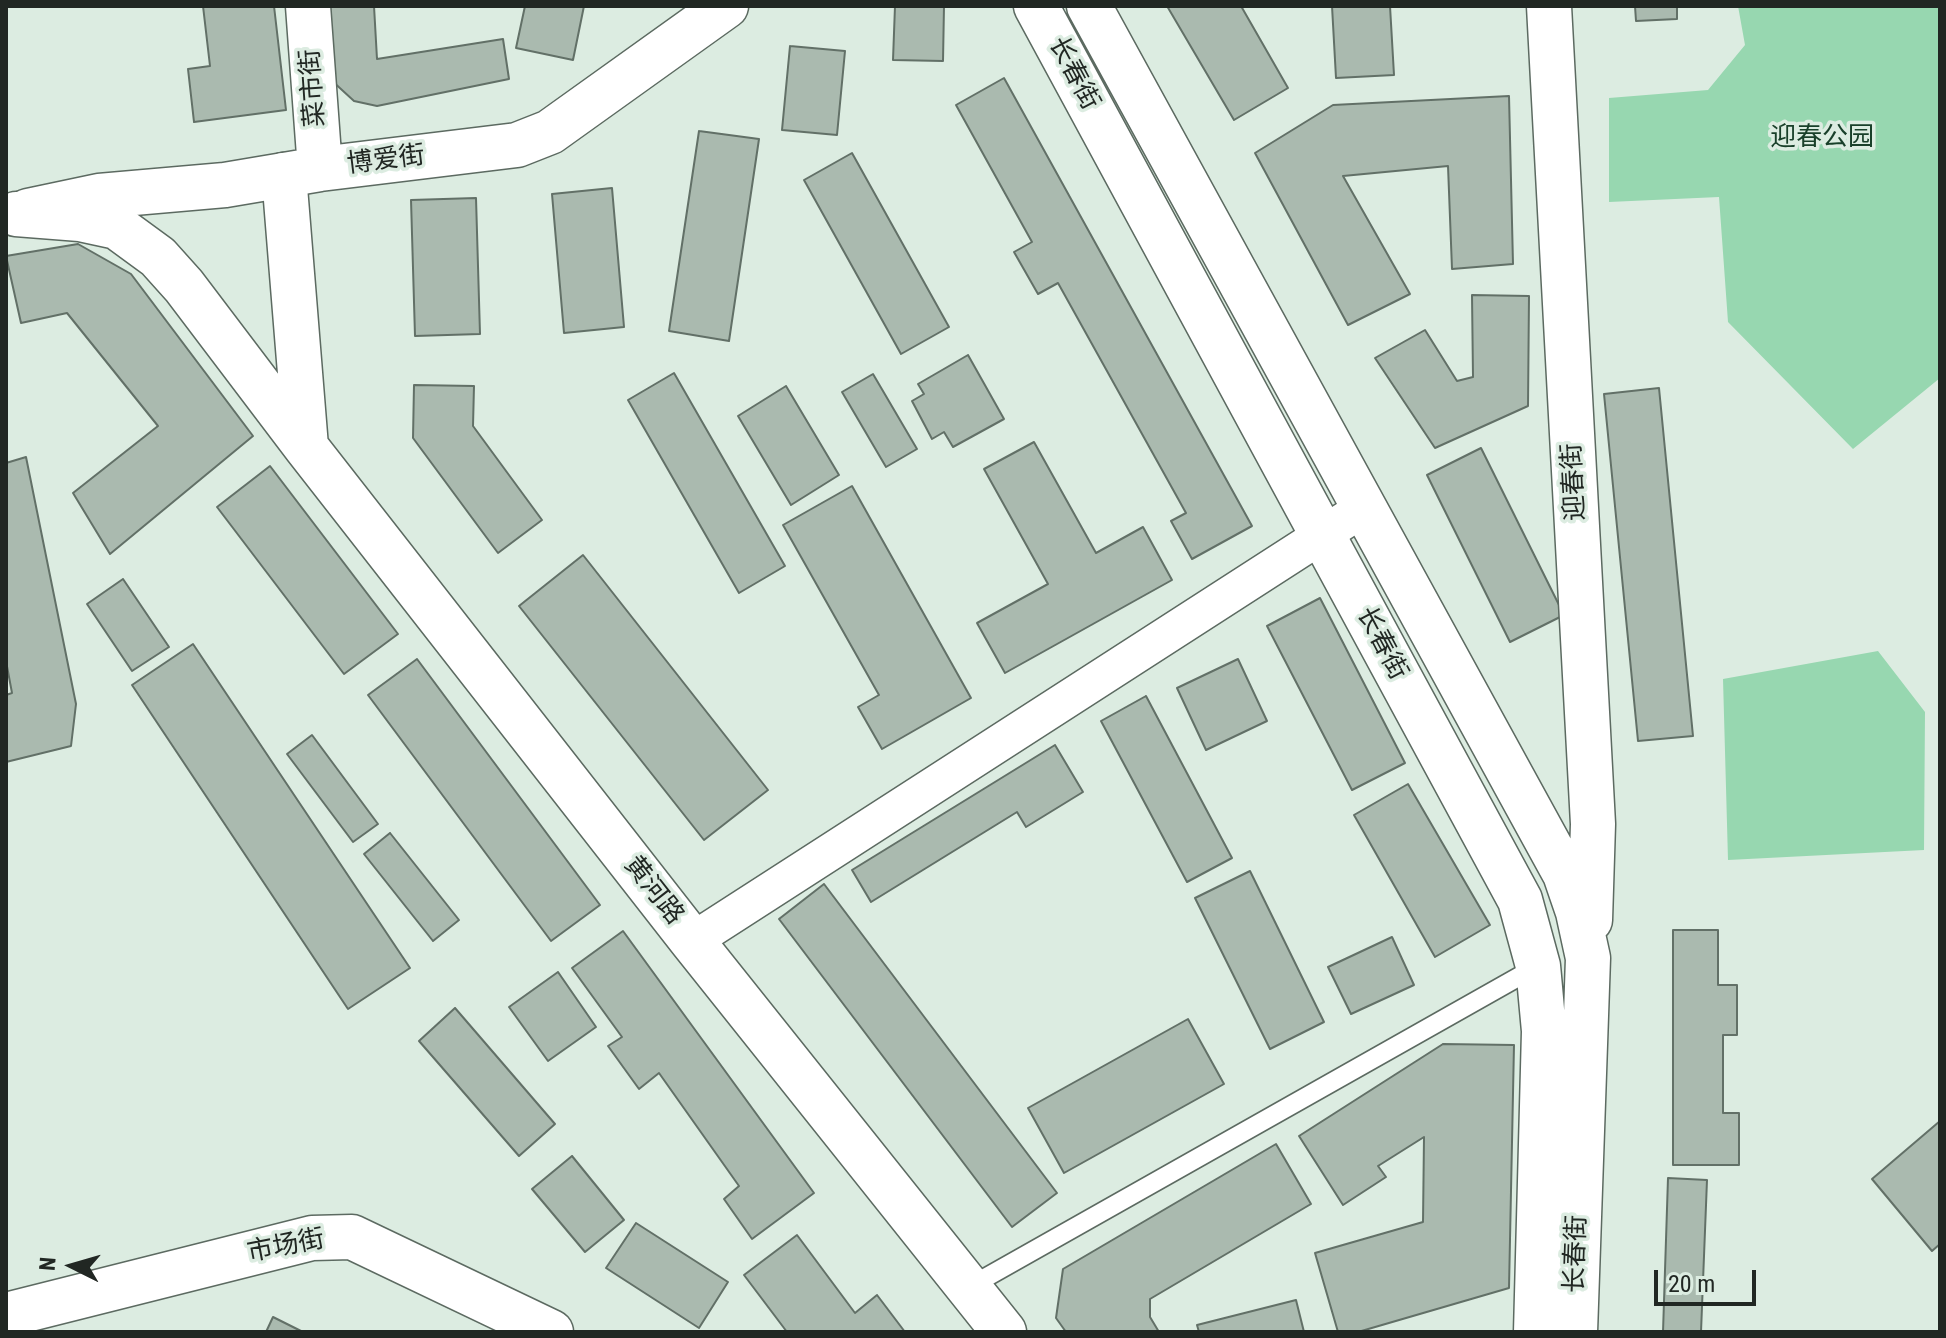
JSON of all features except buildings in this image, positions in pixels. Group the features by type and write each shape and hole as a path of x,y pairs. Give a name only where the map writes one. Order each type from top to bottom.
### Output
{"street":[{"name":"菜市街","path":"306,447 302,172 308,6"},
{"name":"博爱街","path":"11,215 99,196 225,185 302,172 517,145 550,132 726,6"},
{"name":"长春街","path":"1036,6 1520,900 1538,966 1544,1031 1549,1329"},
{"name":"长春街","path":"1089,6 1565,874 1578,912 1588,958 1549,1329"},
{"name":"迎春街","path":"1549,6 1593,824 1588,958"},
{"name":"黄河路","path":"11,215 80,219 117,227 158,257 184,286 692,941 1004,1332"},
{"path":"692,941 1364,508"},
{"name":"市场街","path":"6,1315 312,1238 352,1237 551,1332"}],"lane":[{"path":"968,1287 1538,966"}],"green space":[{"name":"迎春公园","path":"1738,6 1940,6 1940,378 1853,449 1728,322 1719,197 1609,202 1609,98 1708,90 1745,45"},
{"path":"1878,651 1925,712 1924,850 1728,860 1723,679"}]}
